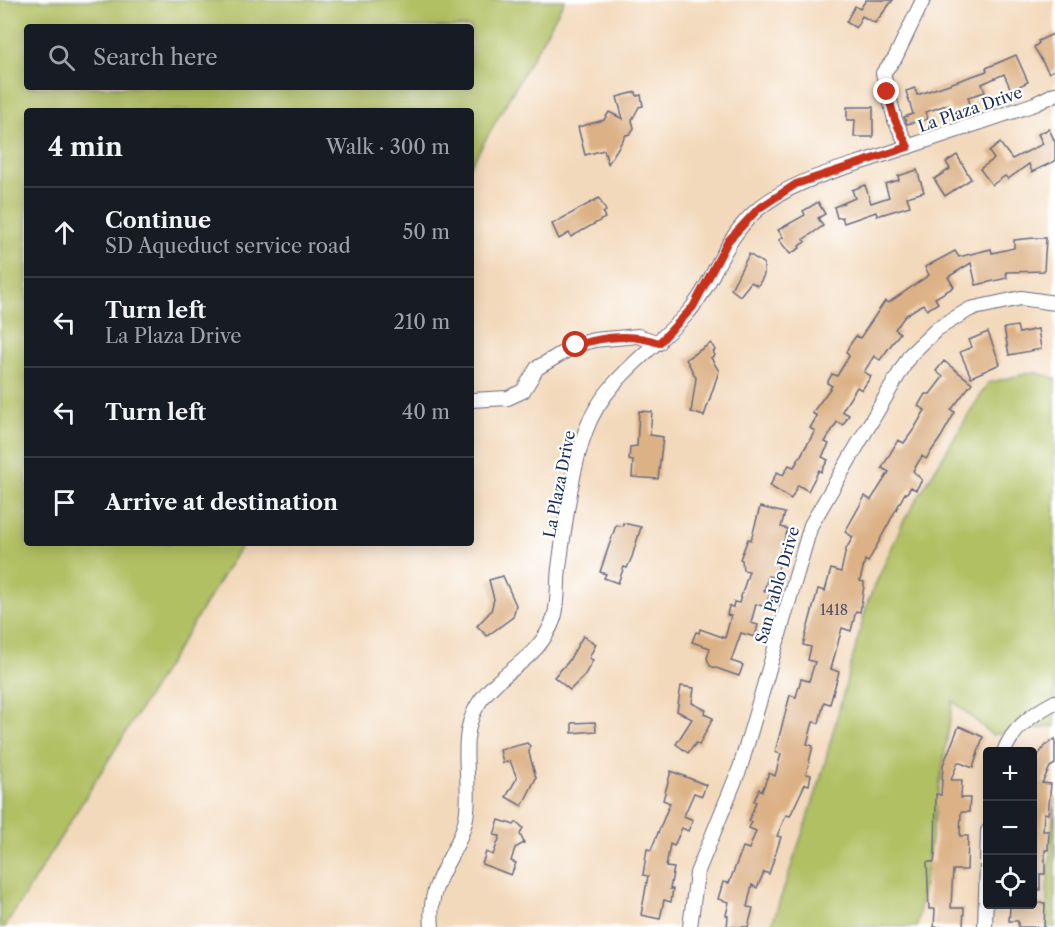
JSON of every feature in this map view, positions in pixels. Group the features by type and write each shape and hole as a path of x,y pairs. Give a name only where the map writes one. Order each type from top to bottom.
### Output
{"street":[{"path":"908,147 895,120 883,74 895,58 923,0"},
{"name":"La Plaza Drive","path":"432,927 430,912 433,892 463,828 467,810 465,738 477,706 494,684 538,648 554,618 559,570 579,453 586,428 610,387 659,343 693,307 728,241 758,209 796,184 1035,104 1055,94"},
{"name":"San Pablo Drive","path":"690,927 697,873 740,768 811,525 910,355 937,329 970,309 1021,298 1055,303"},
{"path":"474,400 508,398 523,391 537,368 576,345 594,340 638,336 659,343"},
{"path":"1006,747 1022,724 1055,702"},
{"path":"985,927 986,855"}],"green space":[{"path":"0,0 565,0 474,160 474,108 24,108 24,546 241,546 5,927 0,927"},
{"path":"1034,372 1055,378 1055,726 992,735 953,701 917,927 771,927 820,781 868,601 903,522 988,383"},
{"path":"1055,797 1055,927 1047,927 1047,889"}],"building":[{"path":"866,0 893,0 875,23 862,16 856,28 846,22 855,6 860,9"},
{"path":"1055,33 1055,69 1049,73 1034,47 1039,43 1038,41"},
{"path":"1016,55 1028,82 1011,90 1004,74 982,84 985,92 968,97 970,105 952,111 949,104 926,112 928,119 907,124 904,117 913,114 906,91 915,88 917,95 987,71 986,68"},
{"path":"636,92 637,96 641,95 643,106 639,107 632,120 634,128 630,134 626,135 608,164 604,150 585,155 578,127 604,120 609,112 623,119 617,97"},
{"path":"847,107 873,107 873,137 854,137 855,120 847,120"},
{"path":"1049,129 1055,142 1055,161 1032,172 1029,164 1008,179 1005,176 992,185 980,169 994,159 989,152 1000,143 1012,159 1043,144 1038,134"},
{"path":"957,155 971,179 945,196 934,179 950,169 946,162"},
{"path":"917,170 924,192 907,197 910,206 877,216 876,212 844,223 842,217 837,218 834,207 855,198 852,190 865,185 871,203 889,197 885,184 899,180 898,176"},
{"path":"599,198 606,211 603,213 605,218 571,237 569,233 559,239 552,224"},
{"path":"818,202 825,214 818,218 823,226 804,239 805,242 799,246 800,248 790,254 779,240 783,237 778,230 805,215 803,211"},
{"path":"1046,238 1044,271 1006,272 1007,278 976,285 971,263 948,277 954,287 935,298 938,303 927,310 923,304 906,315 895,329 900,333 880,360 874,356 864,372 871,376 862,390 857,387 842,411 849,415 843,425 837,422 825,442 829,444 822,457 828,460 821,472 819,470 808,491 798,485 791,499 770,486 777,472 783,475 789,465 794,467 815,431 810,428 817,416 812,413 832,386 827,383 832,374 837,376 849,356 846,352 849,346 856,336 860,338 885,301 888,303 929,275 925,267 955,251 959,257 991,249 992,253 1014,248 1014,240"},
{"path":"749,254 764,264 764,275 758,286 751,282 740,296 731,289"},
{"path":"1017,326 1019,333 1038,329 1041,349 1009,355 1004,328"},
{"path":"988,332 1000,364 971,377 960,352 972,347 969,340"},
{"path":"711,343 715,355 711,358 719,371 704,416 691,412 696,378 686,359"},
{"path":"944,361 972,383 951,410 955,412 941,437 926,459 922,456 913,471 922,480 916,490 911,487 905,493 868,562 865,560 860,581 864,582 864,586 860,612 856,611 851,631 842,628 831,669 839,672 830,704 824,702 819,723 813,722 807,744 813,746 806,774 811,775 809,785 805,784 790,816 786,815 777,836 781,837 769,874 764,872 757,888 752,885 747,907 753,908 748,927 727,927 728,916 726,915 729,902 718,899 723,882 729,883 743,847 749,849 756,831 749,828 752,822 749,821 756,802 754,801 759,789 762,791 769,773 775,776 781,754 775,752 790,695 796,697 801,679 809,681 815,662 808,660 811,647 803,645 818,589 825,591 831,569 841,572 846,549 853,537 845,532 865,496 871,500 889,472 882,468 898,440 904,443 925,410 918,406 925,394 930,394 943,377 936,371"},
{"path":"639,411 652,412 650,435 663,437 658,479 632,477 633,461 629,460 630,447 637,446"},
{"path":"760,507 785,513 781,527 788,529 776,564 779,565 776,578 768,576 764,591 770,593 766,607 756,604 751,623 758,625 755,637 741,633 731,661 743,665 739,676 710,666 707,658 710,648 692,642 696,632 699,633 700,629 725,638 731,616 727,615 729,606 733,607 734,602 739,603 749,571 743,570 740,559 748,539 751,540"},
{"path":"623,523 641,527 632,557 627,568 624,567 618,583 604,578 606,574 600,572 616,525 623,526"},
{"path":"503,576 516,605 513,617 487,636 477,626 491,611 494,599 489,580"},
{"path":"583,636 596,644 589,658 593,660 584,676 570,690 554,677 568,662"},
{"path":"681,686 694,688 692,703 706,710 704,714 713,718 699,745 696,743 688,753 676,744 692,719 677,711"},
{"path":"595,722 596,731 572,733 572,723"},
{"path":"959,726 983,737 973,768 958,762 951,780 962,780 961,798 970,798 969,812 961,812 960,836 968,836 967,870 953,870 952,887 951,908 964,908 963,927 934,927 935,909 929,909 927,862 934,862 935,855 936,794 941,795 943,765"},
{"path":"1055,739 1055,764 1050,767 1042,783 1051,784 1048,814 1044,813 1043,831 1049,831 1048,850 1045,850 1045,874 1040,874 1040,890 1037,890 1037,756 1046,745"},
{"path":"527,743 530,746 529,753 536,778 522,806 506,797 517,778 510,761 503,763 500,750"},
{"path":"671,771 706,785 702,796 694,793 684,816 693,820 688,831 682,828 674,846 670,844 666,867 674,868 670,889 673,889 671,902 664,900 660,919 641,915 648,876 643,875 647,849 651,850 670,803 663,800"},
{"path":"499,820 514,825 517,822 523,828 520,834 524,843 515,848 511,861 516,863 511,875 482,864 486,852 493,855 500,836 494,835"},
{"path":"1037,903 1045,903 1044,927 1018,927 1018,921 1009,921 1010,909 1037,909"}],"route":[{"path":"576,345 613,337 638,336 659,343 693,307 728,241 758,209 796,184 908,147 895,120 887,92"}]}
